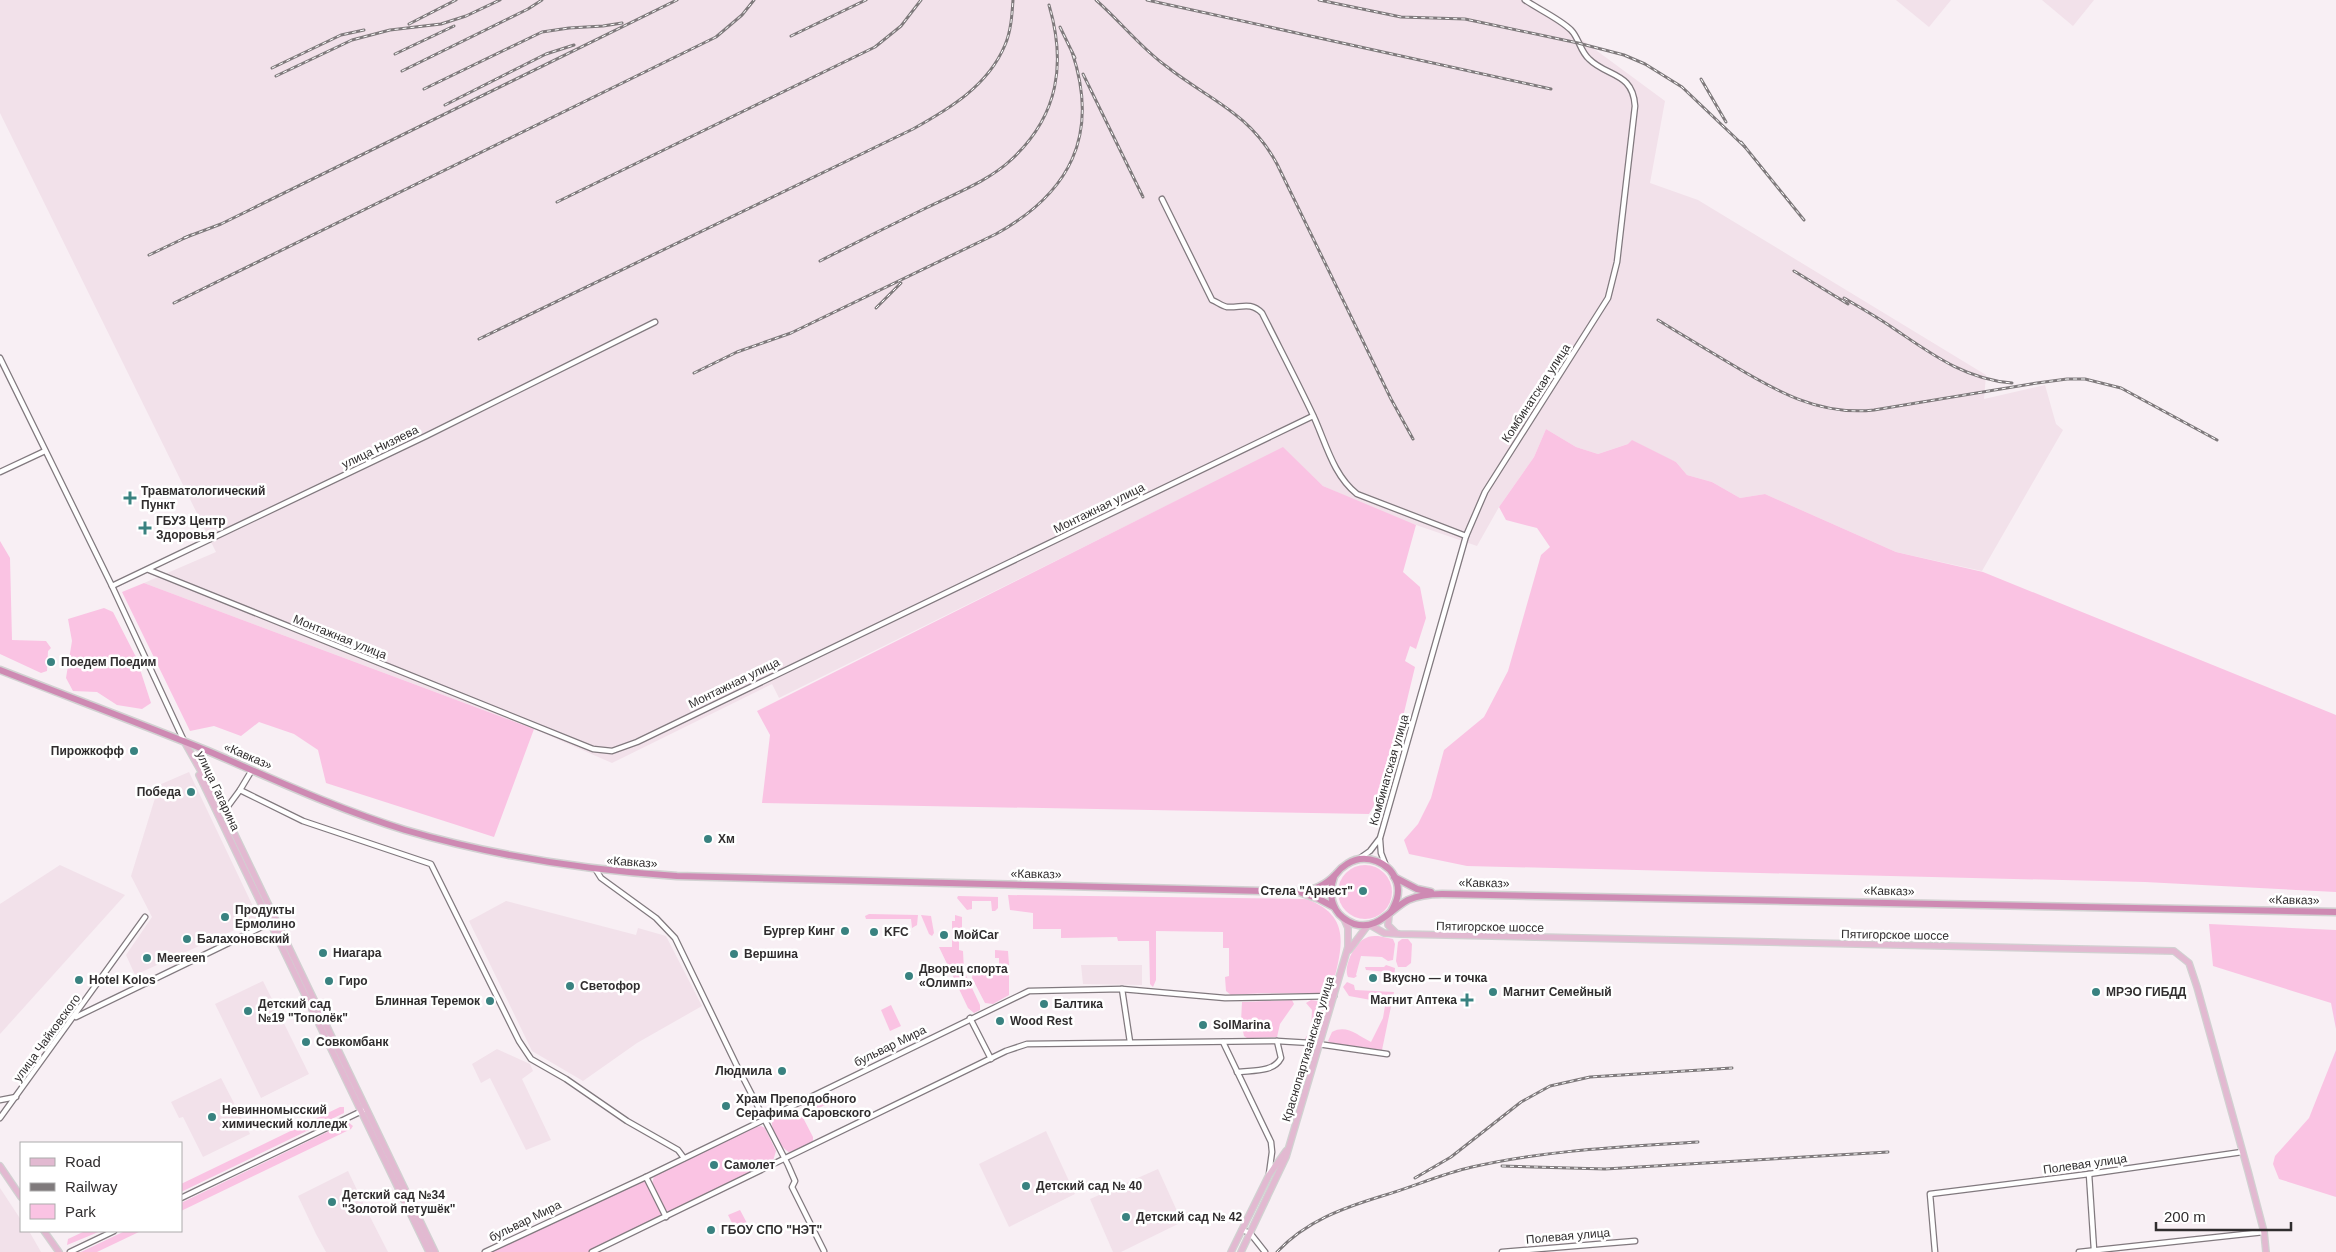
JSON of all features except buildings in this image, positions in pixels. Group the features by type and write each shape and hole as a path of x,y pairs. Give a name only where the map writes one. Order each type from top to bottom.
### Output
{"highway":[{"name":"«Кавказ»","path":"0,670 184,741 326,802 404,829 537,862 596,870 687,876 1298,892 1320,899 1335,908 1344,919"},
{"name":"«Кавказ»","path":"1298,892 1320,886 1335,876 1348,863 1356,859"},
{"path":"1356,859 1372,859 1387,867"},
{"name":"«Кавказ»","path":"1387,867 1394,877 1417,889 1442,894"},
{"path":"1335,876 1331,892 1335,908"},
{"path":"1390,914 1397,899 1398,891 1394,877"},
{"name":"«Кавказ»","path":"1369,925 1390,914 1409,899 1442,894 2336,912"},
{"path":"1344,919 1360,925 1369,925"}],"main road":[{"name":"улица Гагарина","path":"184,741 224,812 429,1252"},
{"name":"улица Гагарина","path":"184,741 217,815 270,923 435,1252"},
{"path":"1390,914 1387,922 1389,928 1400,934"},
{"name":"Краснопартизанская улица","path":"1241,1252 1281,1169 1320,1044 1346,956 1349,937 1344,919"},
{"name":"Краснопартизанская улица","path":"1346,956 1358,936 1369,925"},
{"name":"Пятигорское шоссе","path":"1369,925 1384,932 1400,934 2174,951 2188,963 2193,973 2264,1232 2266,1252"},
{"name":"Краснопартизанская улица","path":"1231,1252 1269,1175 1288,1147"},
{"path":"0,1166 20,1196"},
{"path":"45,1232 59,1252"}],"street":[{"name":"Комбинатская улица","path":"1387,867 1381,853 1380,838 1466,536 1485,492 1608,298 1617,262 1635,106 1634,98 1629,86 1617,74 1590,61 1583,53 1571,30 1525,0"},
{"path":"1162,199 1212,300 1227,307 1255,306 1262,312 1313,416 1339,476 1347,486 1358,494 1466,536"},
{"name":"улица Низяева","path":"112,586 149,570 426,436 655,322"},
{"path":"0,358 112,586 184,741"},
{"name":"Монтажная улица","path":"149,570 593,749 612,751 637,742 1313,416"},
{"path":"0,472 45,451"},
{"path":"217,815 224,812 252,770"},
{"path":"240,790 303,821 431,864 519,1042 531,1059 566,1079 621,1117 678,1150 684,1158"},
{"name":"Комбинатская улица","path":"1356,859 1370,851 1380,838"},
{"path":"596,870 601,878 666,927 680,945 764,1119 785,1158 795,1181 792,1187 824,1251"},
{"name":"улица Чайковского","path":"0,1118 75,1018 145,918"},
{"path":"75,1018 276,921"},
{"path":"1122,990 1130,1042"},
{"name":"бульвар Мира","path":"485,1252 646,1177 1029,991 1122,990 1225,998 1334,996"},
{"path":"970,1018 992,1059"},
{"path":"1237,1072 1271,1068 1277,1064 1281,1058 1277,1041"},
{"path":"592,1252 992,1059 1027,1044 1277,1041 1320,1044 1387,1054"},
{"path":"1223,1042 1271,1142 1272,1152 1269,1175"},
{"name":"улица Чайковского","path":"0,1100 17,1096"},
{"path":"182,1198 364,1110"},
{"name":"Полевая улица","path":"1935,1252 1930,1194 2242,1152"},
{"path":"2089,1174 2094,1250"},
{"path":"646,1177 666,1217"},
{"path":"1242,1230 1250,1233 1265,1252"},
{"path":"70,1252 112,1232"},
{"path":"2079,1252 2264,1232"},
{"name":"Полевая улица","path":"1502,1252 1635,1241"}],"shaded area":[{"path":"0,0 1528,0 1665,101 1650,183 1698,200 1986,375 1984,399 2045,385 2056,424 2063,430 1982,571 1896,552 1765,494 1740,498 1712,482 1687,475 1676,462 1628,444 1598,454 1576,447 1546,429 1534,457 1499,507 1477,546 1390,516 1323,486 1283,448 779,698 772,684 612,763 534,729 144,583 216,552 0,113"},
{"path":"1896,0 1951,0 1929,27"},
{"path":"2042,0 2094,0 2073,26"},
{"path":"189,772 259,919 135,975 126,955 152,917 131,876 159,785"},
{"path":"60,865 125,895 0,1034 0,904"},
{"path":"506,901 636,935 638,928 666,936 702,1006 637,1043 583,1081 532,1051 469,921"},
{"path":"1081,965 1142,965 1142,985 1083,984"},
{"path":"263,981 309,1074 261,1098 215,1004"},
{"path":"497,1049 530,1064 533,1071 522,1079 551,1140 526,1150 490,1078 481,1083 472,1064"},
{"name":"Невинномысский химический колледж","path":"221,1078 250,1134 203,1157 183,1117 179,1118 171,1102"},
{"path":"1046,1131 1075,1194 1009,1227 979,1164"},
{"path":"1158,1169 1182,1222 1121,1252 1113,1252 1090,1199"},
{"path":"348,1171 388,1252 326,1252 316,1234 298,1196"},
{"path":"0,1188 20,1218 20,1232 30,1232 41,1252 0,1252"}],"green space":[{"path":"1546,429 1576,447 1598,454 1628,444 1632,440 1676,462 1687,475 1712,482 1740,498 1765,494 1896,552 1983,572 2336,715 2336,892 2145,882 1467,866 1409,854 1404,840 1418,824 1431,798 1444,750 1484,717 1508,671 1541,555 1550,547 1537,528 1506,520 1499,507 1534,457"},
{"path":"1283,447 1323,486 1416,525 1403,572 1420,587 1426,618 1416,649 1410,646 1405,661 1415,667 1387,783 1369,814 762,803 770,735 757,711"},
{"path":"0,541 10,558 12,640 46,641 51,648 48,651 47,671 41,673 0,654"},
{"path":"144,583 534,729 494,837 326,783 318,750 294,734 259,722 241,736 214,726 190,731 122,592"},
{"path":"104,608 113,612 136,657 151,703 142,709 117,705 97,692 73,691 66,678 72,641 68,619"},
{"path":"1360,865 1370,865 1380,869 1388,877 1392,892 1388,907 1380,915 1370,919 1360,919 1350,915 1342,907 1338,897 1338,887 1342,877 1350,869"},
{"path":"1008,895 1306,899 1321,906 1332,915 1338,925 1340,948 1332,988 1327,993 1231,995 1226,991 1225,977 1229,976 1229,948 1223,948 1223,932 1156,931 1156,980 1153,987 1150,984 1149,941 1118,941 1117,937 1061,938 1061,929 1033,929 1033,913 1010,910"},
{"path":"958,896 998,897 998,908 992,911 991,901 972,901 972,909 967,910 957,898"},
{"path":"869,914 918,915 917,925 912,928 911,919 866,919 865,916"},
{"path":"921,915 931,916 934,933 932,936 929,934"},
{"path":"955,915 962,917 962,931 959,932 959,950 963,951 964,971 980,1005 980,1010 974,1013 968,1008 939,947 952,947 952,921 955,921"},
{"path":"2209,924 2336,930 2336,1029 2331,1003 2213,966"},
{"path":"1370,936 1393,939 1395,944 1393,960 1388,961 1382,957 1361,956 1357,976 1354,978 1348,977 1347,967 1354,949 1362,940"},
{"path":"1402,939 1408,939 1412,944 1411,963 1406,967 1398,967 1396,961 1398,942"},
{"path":"995,950 1008,951 1009,965 999,966 999,958 995,958"},
{"path":"1386,965 1395,968 1394,979 1387,972 1366,970 1365,967 1384,967"},
{"path":"981,969 982,974 999,973 1001,969 1009,970 1009,995 993,1004 985,1003 972,978 973,972"},
{"path":"1347,982 1354,985 1355,990 1394,992 1382,1050 1332,1044 1328,1041 1332,1032 1343,1029 1371,1042 1383,1018 1385,1006 1382,1002 1349,996 1343,987"},
{"path":"1292,1000 1294,1004 1280,1024 1277,1037 1247,1038 1244,1036 1241,1022 1242,1002"},
{"path":"1311,1000 1324,1002 1324,1014 1321,1028 1316,1037 1305,1039 1311,1029 1312,1010 1306,1003"},
{"path":"891,1005 901,1026 890,1031 881,1010"},
{"path":"2336,1050 2336,1197 2279,1179 2273,1164 2275,1156 2309,1118"},
{"path":"824,1098 827,1104 809,1113 805,1111 803,1106 805,1102 813,1103"},
{"path":"340,1107 344,1107 344,1113 182,1192 182,1184"},
{"path":"799,1110 813,1137 813,1141 795,1151 789,1152 777,1138 772,1121 776,1116 785,1117"},
{"path":"348,1122 353,1126 351,1129 182,1211 182,1203"},
{"path":"761,1126 765,1128 776,1151 773,1161 670,1212 664,1209 652,1184 654,1176"},
{"path":"646,1177 666,1217 592,1252 485,1252"},
{"path":"740,1210 748,1225 736,1231 728,1215"},
{"path":"83,1232 99,1232 67,1245 68,1239"},
{"path":"123,1232 139,1232 97,1252 81,1252"}],"railway":[{"path":"409,24 456,0"},
{"path":"276,76 352,40 390,30 441,24 466,16 500,0"},
{"path":"402,71 528,9 542,0"},
{"path":"184,238 221,224 677,0"},
{"path":"174,303 716,37 742,15 754,0"},
{"path":"791,36 866,0"},
{"path":"557,202 875,47 901,26 921,0"},
{"path":"479,339 913,129 940,113 966,95 989,73 998,60 1009,34 1013,0"},
{"path":"1096,0 1157,59 1241,119 1266,146 1277,164 1391,399 1413,439"},
{"path":"1147,0 1551,89"},
{"path":"1319,0 1401,17 1465,19 1578,43 1624,55 1645,64 1682,87 1745,147"},
{"path":"820,261 993,174 1012,159 1028,142 1040,125 1049,106 1057,68 1057,47 1049,5"},
{"path":"424,89 542,32 622,23"},
{"path":"395,54 454,26"},
{"path":"1060,27 1075,58"},
{"path":"272,68 341,35 364,30"},
{"path":"445,105 546,54 574,45"},
{"path":"694,373 737,352 791,333 996,234 1022,218 1043,200 1060,180 1072,159 1080,135 1082,110 1080,82 1072,52"},
{"path":"1083,74 1143,197"},
{"path":"1701,79 1726,122"},
{"path":"1741,142 1804,220"},
{"path":"149,255 191,235"},
{"path":"1794,271 1848,304"},
{"path":"876,308 901,283"},
{"path":"1844,298 1947,363 1978,376 2012,383"},
{"path":"1658,320 1748,374 1782,392 1816,405 1854,411 1874,410 2037,383 2085,379 2121,388 2217,440"},
{"path":"1415,1178 1451,1157 1521,1102 1550,1086 1590,1077 1732,1068"},
{"path":"1277,1252 1300,1232 1339,1211 1461,1170 1500,1161 1556,1153 1698,1142"},
{"path":"1502,1166 1605,1169 1888,1152"}],"place":[{"name":"Травматологический Пункт","path":"130,498"},
{"name":"ГБУЗ Центр Здоровья","path":"145,528"},
{"name":"Поедем Поедим","path":"51,662"},
{"name":"Пирожкофф","path":"134,751"},
{"name":"Победа","path":"191,792"},
{"name":"Хм","path":"708,839"},
{"name":"Стела \"Арнест\"","path":"1363,891"},
{"name":"Продукты Ермолино","path":"225,917"},
{"name":"Бургер Кинг","path":"845,931"},
{"name":"KFC","path":"874,932"},
{"name":"МойCar","path":"944,935"},
{"name":"Балахоновский","path":"187,939"},
{"name":"Ниагара","path":"323,953"},
{"name":"Вершина","path":"734,954"},
{"name":"Meereen","path":"147,958"},
{"name":"Дворец спорта «Олимп»","path":"909,976"},
{"name":"Вкусно — и точка","path":"1373,978"},
{"name":"Hotel Kolos","path":"79,980"},
{"name":"Гиро","path":"329,981"},
{"name":"Светофор","path":"570,986"},
{"name":"Магнит Семейный","path":"1493,992"},
{"name":"МРЭО ГИБДД","path":"2096,992"},
{"name":"Магнит Аптека","path":"1467,1000"},
{"name":"Блинная Теремок","path":"490,1001"},
{"name":"Балтика","path":"1044,1004"},
{"name":"Детский сад №19 \"Тополёк\"","path":"248,1011"},
{"name":"Wood Rest","path":"1000,1021"},
{"name":"SolMarina","path":"1203,1025"},
{"name":"Совкомбанк","path":"306,1042"},
{"name":"Людмила","path":"782,1071"},
{"name":"Храм Преподобного Серафима Саровского","path":"726,1106"},
{"name":"Невинномысский химический колледж","path":"212,1117"},
{"name":"Самолет","path":"714,1165"},
{"name":"Детский сад № 40","path":"1026,1186"},
{"name":"Детский сад №34 \"Золотой петушёк\"","path":"332,1202"},
{"name":"Детский сад № 42","path":"1126,1217"},
{"name":"ГБОУ СПО \"НЭТ\"","path":"711,1230"}]}
